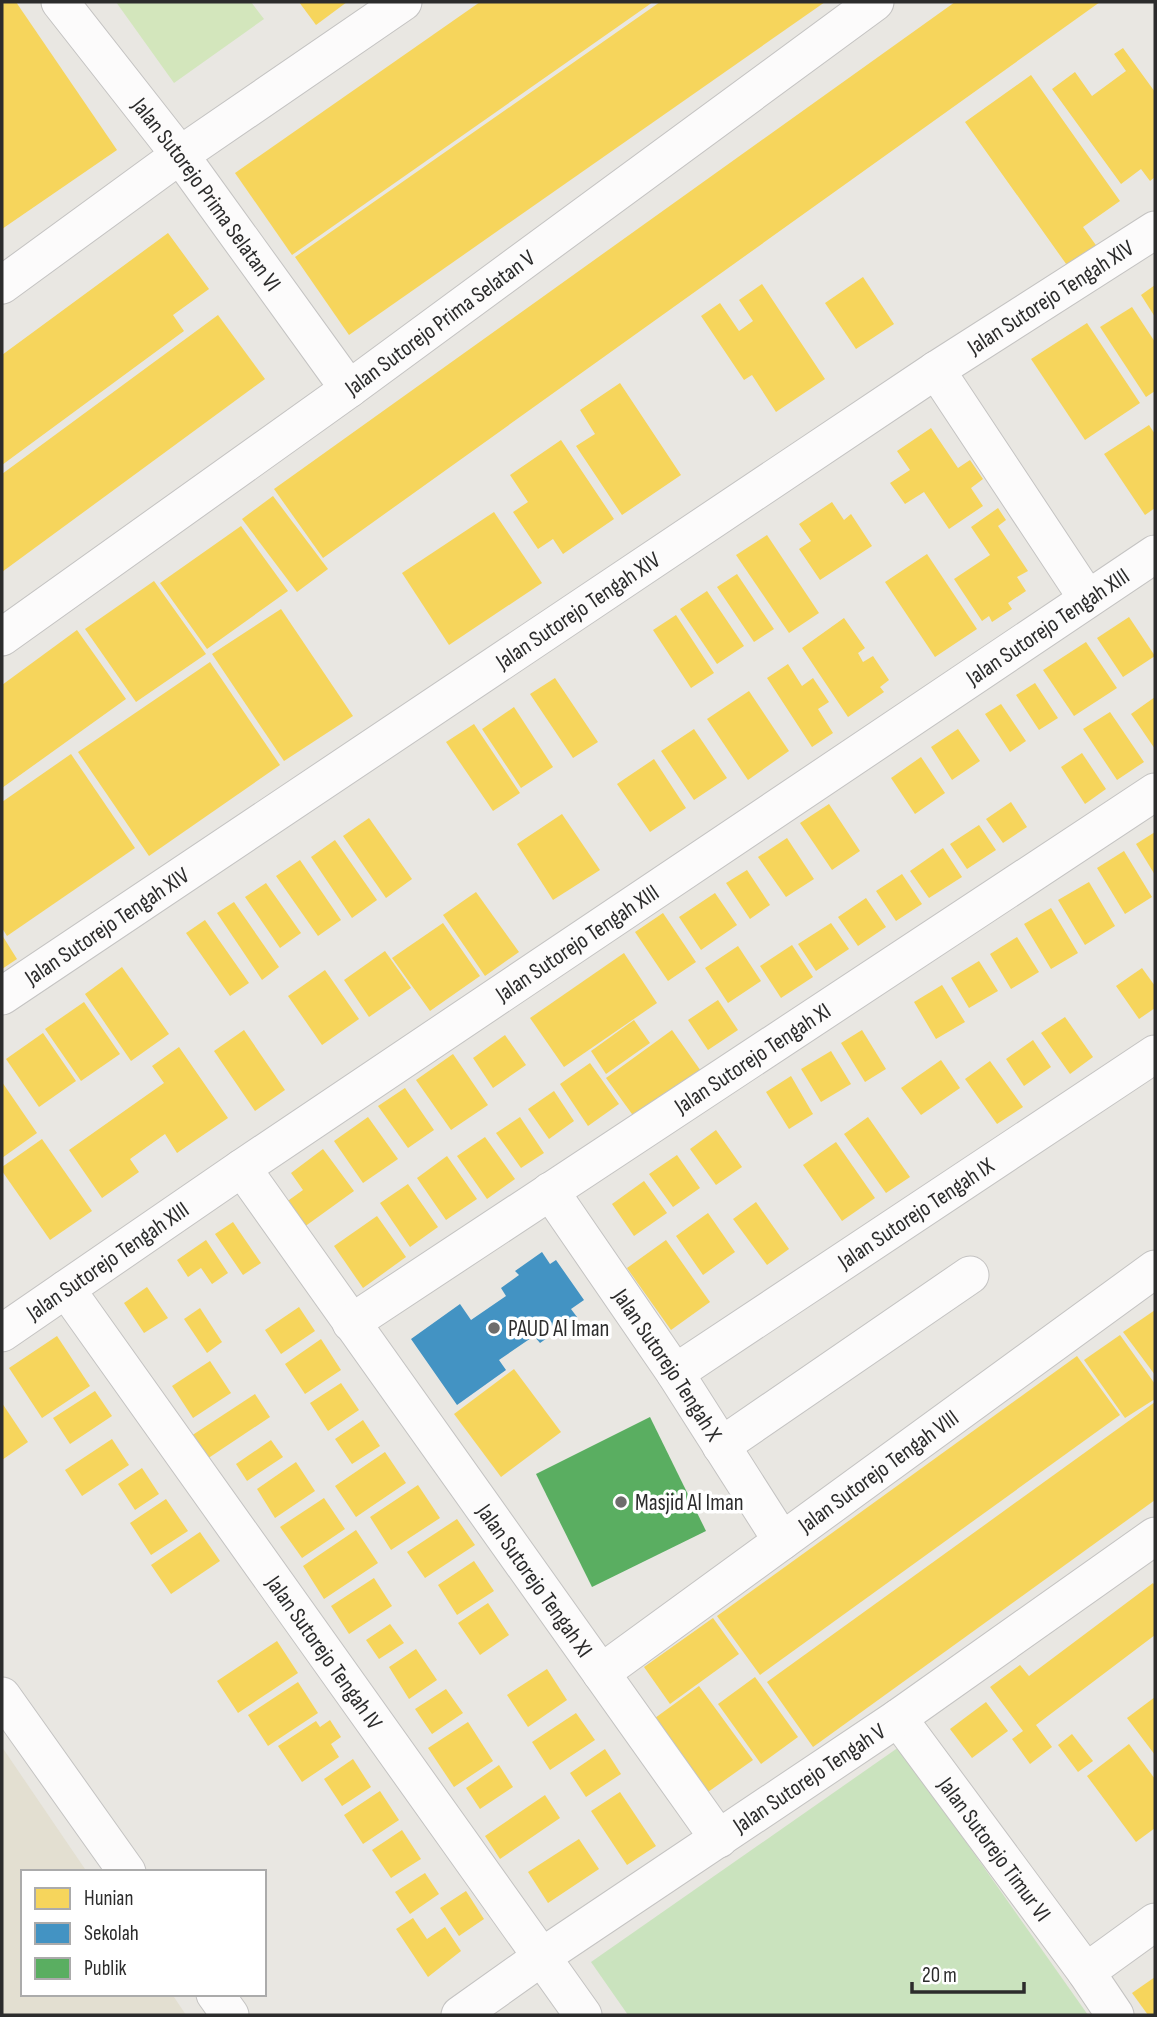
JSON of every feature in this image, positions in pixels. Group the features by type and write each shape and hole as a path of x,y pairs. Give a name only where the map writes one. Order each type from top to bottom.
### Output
{"street":[{"name":"Jalan Sutorejo Prima Selatan VI","path":"60,2 180,155 349,389"},
{"path":"2,285 180,155 404,2"},
{"name":"Jalan Sutorejo Prima Selatan V","path":"2,637 349,389 875,2"},
{"name":"Jalan Sutorejo Tengah XIV","path":"2,996 936,370 1155,230"},
{"path":"936,370 1087,598"},
{"name":"Jalan Sutorejo Tengah XIII","path":"2,1333 242,1168 1155,554"},
{"name":"Jalan Sutorejo Tengah XI","path":"351,1323 1155,792"},
{"name":"Jalan Sutorejo Tengah IX","path":"675,1373 1155,1055"},
{"name":"Jalan Sutorejo Tengah XI","path":"242,1168 719,1839"},
{"name":"Jalan Sutorejo Tengah X","path":"550,1191 675,1373 782,1541"},
{"name":"Jalan Sutorejo Tengah VIII","path":"601,1673 1155,1269"},
{"path":"721,1446 970,1275"},
{"name":"Jalan Sutorejo Tengah IV","path":"66,1289 583,2015"},
{"name":"Jalan Sutorejo Tengah V","path":"460,2015 543,1956 898,1718 1155,1536"},
{"path":"2,1696 126,1870"},
{"name":"Jalan Sutorejo Timur VI","path":"898,1718 1115,2015"},
{"path":"1086,1972 1155,1922"},
{"path":"216,1996 230,2015"}],"shaded area":[{"path":"2,1747 86,1870 21,1870 21,1996 173,1996 186,2015 2,2015"}],"green space":[{"path":"116,2 251,2 264,19 174,83"},
{"path":"899,1747 1088,2015 628,2015 591,1962"}],"building: Hunian":[{"path":"2,2 16,2 117,150 2,229"},
{"path":"299,2 347,2 316,25"},
{"path":"480,2 653,2 292,255 235,173"},
{"path":"660,2 825,2 349,335 295,257"},
{"path":"955,2 1100,2 323,558 274,489"},
{"path":"1123,48 1155,92 1155,177 1150,181 1141,169 1121,184 1052,89 1075,72 1092,96 1126,71 1114,54"},
{"path":"1031,75 1120,201 1083,227 1098,248 1069,268 965,122"},
{"path":"168,233 209,289 173,315 184,331 2,465 2,355"},
{"path":"863,277 894,324 856,349 825,303"},
{"path":"762,284 825,379 776,412 752,375 744,380 701,316 720,303 739,331 753,321 739,300"},
{"path":"1155,285 1155,317 1141,295"},
{"path":"1132,307 1155,342 1155,391 1146,397 1100,327"},
{"path":"218,315 265,379 2,572 2,474"},
{"path":"1087,323 1140,403 1085,440 1031,359"},
{"path":"620,383 681,475 622,515 576,446 595,434 580,410"},
{"path":"1149,425 1155,434 1155,508 1145,515 1104,454"},
{"path":"931,428 958,468 970,460 983,479 971,488 983,506 949,529 924,492 905,504 890,483 910,470 897,451"},
{"path":"561,440 614,519 563,554 553,539 538,549 513,512 528,502 510,475"},
{"path":"273,496 328,569 297,592 242,519"},
{"path":"832,502 844,520 851,514 872,546 820,580 799,549 811,541 799,524"},
{"path":"998,508 1006,520 998,526 1028,571 1017,577 1026,591 1008,603 1012,609 992,622 989,616 982,621 954,579 990,555 971,527"},
{"path":"494,512 542,583 449,645 402,573"},
{"path":"241,526 288,591 207,649 160,583"},
{"path":"767,535 819,613 789,633 736,555"},
{"path":"927,554 977,629 935,657 885,582"},
{"path":"737,574 774,629 754,642 717,587"},
{"path":"154,581 206,654 136,702 85,629"},
{"path":"707,591 744,646 717,664 680,609"},
{"path":"281,609 353,716 284,761 212,654"},
{"path":"676,615 714,673 691,688 653,630"},
{"path":"1129,617 1155,656 1123,677 1097,638"},
{"path":"844,618 865,648 858,653 863,662 873,656 889,680 880,687 884,692 848,717 802,648"},
{"path":"77,630 126,699 2,788 2,685"},
{"path":"1086,642 1117,688 1074,716 1043,670"},
{"path":"210,662 280,765 149,856 78,752"},
{"path":"788,664 802,686 813,678 829,702 818,709 833,733 812,747 767,678"},
{"path":"555,678 598,742 573,758 530,694"},
{"path":"1035,683 1058,718 1039,730 1016,695"},
{"path":"749,691 789,751 748,780 707,719"},
{"path":"1155,697 1155,749 1131,714"},
{"path":"1001,704 1026,741 1010,752 985,714"},
{"path":"514,707 553,767 521,788 482,729"},
{"path":"1110,712 1144,762 1117,780 1083,729"},
{"path":"474,724 520,793 493,811 446,742"},
{"path":"694,729 727,778 694,800 661,751"},
{"path":"958,729 980,761 952,780 931,747"},
{"path":"1082,753 1106,789 1085,804 1061,767"},
{"path":"71,754 135,848 7,936 2,928 2,802"},
{"path":"921,757 945,793 915,814 891,778"},
{"path":"654,759 686,808 650,832 617,784"},
{"path":"1011,802 1027,827 1003,843 986,819"},
{"path":"829,804 860,851 832,870 800,823"},
{"path":"562,814 600,870 553,900 517,844"},
{"path":"369,818 412,879 386,898 343,836"},
{"path":"979,825 996,850 967,869 950,844"},
{"path":"1155,832 1155,875 1136,844"},
{"path":"787,838 814,879 786,897 758,857"},
{"path":"335,840 377,900 352,918 311,857"},
{"path":"943,848 962,877 929,898 910,871"},
{"path":"1124,851 1152,897 1125,914 1097,868"},
{"path":"300,860 341,920 318,936 276,876"},
{"path":"747,870 770,905 750,919 726,883"},
{"path":"902,874 922,904 896,921 876,891"},
{"path":"1089,882 1115,926 1085,945 1058,900"},
{"path":"266,883 301,933 280,948 245,897"},
{"path":"476,892 519,952 485,976 443,915"},
{"path":"715,893 737,925 701,950 679,917"},
{"path":"866,898 886,927 858,946 838,917"},
{"path":"234,902 279,967 262,980 217,913"},
{"path":"1051,908 1078,953 1051,969 1024,924"},
{"path":"663,913 696,962 668,981 635,932"},
{"path":"205,920 249,983 230,996 186,933"},
{"path":"443,923 480,976 430,1011 392,958"},
{"path":"831,923 849,949 816,971 798,944"},
{"path":"2,935 17,959 2,969"},
{"path":"1017,937 1039,972 1011,989 990,954"},
{"path":"792,945 813,977 781,998 760,966"},
{"path":"738,946 761,981 728,1003 705,968"},
{"path":"385,951 411,988 369,1017 344,980"},
{"path":"624,953 657,1003 564,1067 530,1018"},
{"path":"979,961 998,991 969,1008 951,978"},
{"path":"122,967 169,1034 131,1061 85,994"},
{"path":"1142,968 1155,986 1155,1008 1139,1019 1116,986"},
{"path":"325,970 359,1019 322,1045 288,996"},
{"path":"942,985 965,1022 936,1039 914,1002"},
{"path":"718,1000 738,1030 708,1050 688,1020"},
{"path":"84,1002 120,1054 81,1081 45,1029"},
{"path":"1065,1017 1093,1057 1070,1074 1041,1033"},
{"path":"634,1020 650,1043 606,1074 591,1051"},
{"path":"244,1030 285,1090 255,1111 214,1051"},
{"path":"672,1030 703,1074 637,1121 606,1078"},
{"path":"862,1030 886,1069 865,1082 841,1043"},
{"path":"43,1033 76,1081 39,1107 6,1059"},
{"path":"505,1035 526,1065 493,1088 473,1058"},
{"path":"1033,1040 1051,1067 1024,1086 1006,1059"},
{"path":"179,1047 228,1118 177,1153 165,1134 130,1159 139,1172 102,1198 69,1150 164,1083 152,1066"},
{"path":"831,1051 851,1084 821,1102 801,1069"},
{"path":"453,1054 488,1105 451,1130 416,1080"},
{"path":"941,1060 960,1088 921,1115 901,1088"},
{"path":"990,1061 1023,1107 997,1124 965,1079"},
{"path":"590,1063 619,1104 588,1126 560,1084"},
{"path":"791,1076 813,1114 789,1129 766,1092"},
{"path":"2,1082 37,1133 2,1158"},
{"path":"405,1088 434,1130 408,1148 378,1106"},
{"path":"554,1091 574,1121 549,1139 528,1109"},
{"path":"368,1117 398,1159 363,1183 334,1141"},
{"path":"520,1117 544,1153 521,1168 496,1133"},
{"path":"868,1117 910,1177 886,1193 844,1134"},
{"path":"716,1130 742,1167 716,1185 690,1149"},
{"path":"485,1137 515,1179 487,1199 457,1156"},
{"path":"42,1139 92,1211 50,1240 2,1171 2,1167"},
{"path":"836,1142 875,1198 842,1221 803,1165"},
{"path":"323,1149 354,1191 300,1230 282,1205 303,1190 291,1173"},
{"path":"677,1155 700,1188 673,1207 649,1174"},
{"path":"447,1156 477,1199 446,1220 417,1178"},
{"path":"644,1181 667,1213 634,1236 612,1204"},
{"path":"408,1184 438,1227 410,1247 380,1203"},
{"path":"756,1202 789,1249 767,1265 733,1219"},
{"path":"708,1213 735,1252 703,1275 676,1236"},
{"path":"377,1216 406,1257 363,1288 334,1246"},
{"path":"233,1222 261,1263 243,1275 215,1234"},
{"path":"206,1240 228,1273 212,1284 201,1268 188,1277 177,1260"},
{"path":"666,1240 710,1302 671,1330 627,1268"},
{"path":"147,1287 168,1318 144,1333 124,1303"},
{"path":"299,1307 315,1331 281,1354 265,1330"},
{"path":"200,1308 222,1342 207,1353 184,1319"},
{"path":"1155,1310 1155,1375 1123,1332"},
{"path":"1120,1335 1155,1384 1155,1399 1125,1418 1084,1360"},
{"path":"57,1336 90,1386 42,1418 9,1368"},
{"path":"321,1339 341,1370 305,1394 285,1364"},
{"path":"1077,1356 1120,1415 760,1675 717,1616"},
{"path":"210,1361 231,1393 193,1418 172,1386"},
{"path":"514,1369 561,1432 501,1477 454,1414"},
{"path":"341,1383 359,1410 328,1431 310,1403"},
{"path":"95,1391 112,1416 70,1444 53,1418"},
{"path":"255,1394 270,1417 207,1459 191,1436"},
{"path":"1155,1402 1155,1500 813,1747 767,1682"},
{"path":"2,1403 28,1442 2,1460"},
{"path":"363,1420 380,1446 352,1464 335,1439"},
{"path":"112,1439 129,1465 82,1496 65,1470"},
{"path":"271,1440 283,1457 247,1481 236,1464"},
{"path":"385,1452 406,1483 356,1517 335,1486"},
{"path":"296,1462 315,1491 275,1518 257,1489"},
{"path":"142,1468 159,1494 135,1510 118,1484"},
{"path":"418,1485 440,1518 391,1550 370,1517"},
{"path":"324,1498 345,1529 302,1558 280,1527"},
{"path":"166,1499 188,1531 151,1555 130,1523"},
{"path":"457,1519 475,1545 425,1578 407,1552"},
{"path":"356,1530 378,1563 324,1599 303,1566"},
{"path":"200,1532 220,1561 171,1594 151,1565"},
{"path":"474,1561 494,1591 457,1615 438,1585"},
{"path":"374,1578 392,1606 349,1634 331,1606"},
{"path":"1153,1583 1155,1635 1036,1725 1052,1747 1030,1764 1012,1739 1023,1731 990,1687 1020,1665 1029,1676"},
{"path":"488,1603 509,1635 480,1655 458,1623"},
{"path":"713,1618 739,1654 670,1704 644,1667"},
{"path":"390,1624 404,1643 379,1659 366,1640"},
{"path":"277,1641 298,1673 238,1713 217,1681"},
{"path":"416,1649 437,1680 409,1699 389,1667"},
{"path":"547,1669 567,1700 528,1727 507,1695"},
{"path":"755,1677 798,1737 761,1764 718,1704"},
{"path":"298,1682 318,1713 268,1746 248,1715"},
{"path":"699,1686 753,1760 708,1792 655,1718"},
{"path":"446,1689 463,1713 432,1734 415,1709"},
{"path":"1155,1697 1155,1755 1127,1718"},
{"path":"986,1702 1008,1731 972,1758 950,1729"},
{"path":"576,1713 595,1740 550,1770 532,1742"},
{"path":"330,1720 341,1737 331,1744 339,1757 302,1782 278,1746 316,1721 320,1727"},
{"path":"468,1722 493,1761 454,1787 428,1748"},
{"path":"1072,1734 1093,1761 1078,1772 1058,1745"},
{"path":"1129,1744 1155,1779 1155,1828 1136,1842 1087,1776"},
{"path":"605,1749 621,1774 586,1797 570,1773"},
{"path":"353,1759 371,1787 342,1806 324,1779"},
{"path":"499,1765 513,1787 480,1809 466,1788"},
{"path":"380,1791 399,1820 363,1844 344,1815"},
{"path":"620,1792 656,1846 627,1865 591,1811"},
{"path":"545,1795 560,1818 500,1859 485,1836"},
{"path":"402,1830 421,1859 391,1878 372,1850"},
{"path":"579,1839 599,1869 548,1903 528,1872"},
{"path":"425,1873 439,1894 410,1914 395,1892"},
{"path":"466,1891 484,1919 459,1936 440,1908"},
{"path":"413,1918 427,1939 445,1927 461,1951 428,1977 396,1929"},
{"path":"1155,1977 1155,2015 1148,2015 1132,1993"}],"building: Sekolah":[{"name":"PAUD Al Iman","path":"542,1252 550,1264 556,1260 584,1300 571,1309 577,1317 540,1343 534,1336 499,1360 506,1370 457,1405 411,1339 460,1304 471,1320 506,1296 501,1288 519,1275 515,1271"}],"building: Publik":[{"name":"Masjid Al Iman","path":"650,1417 706,1531 592,1587 536,1474"}],"place":[{"name":"PAUD Al Iman","path":"494,1328"},
{"name":"Masjid Al Iman","path":"621,1502"}]}
